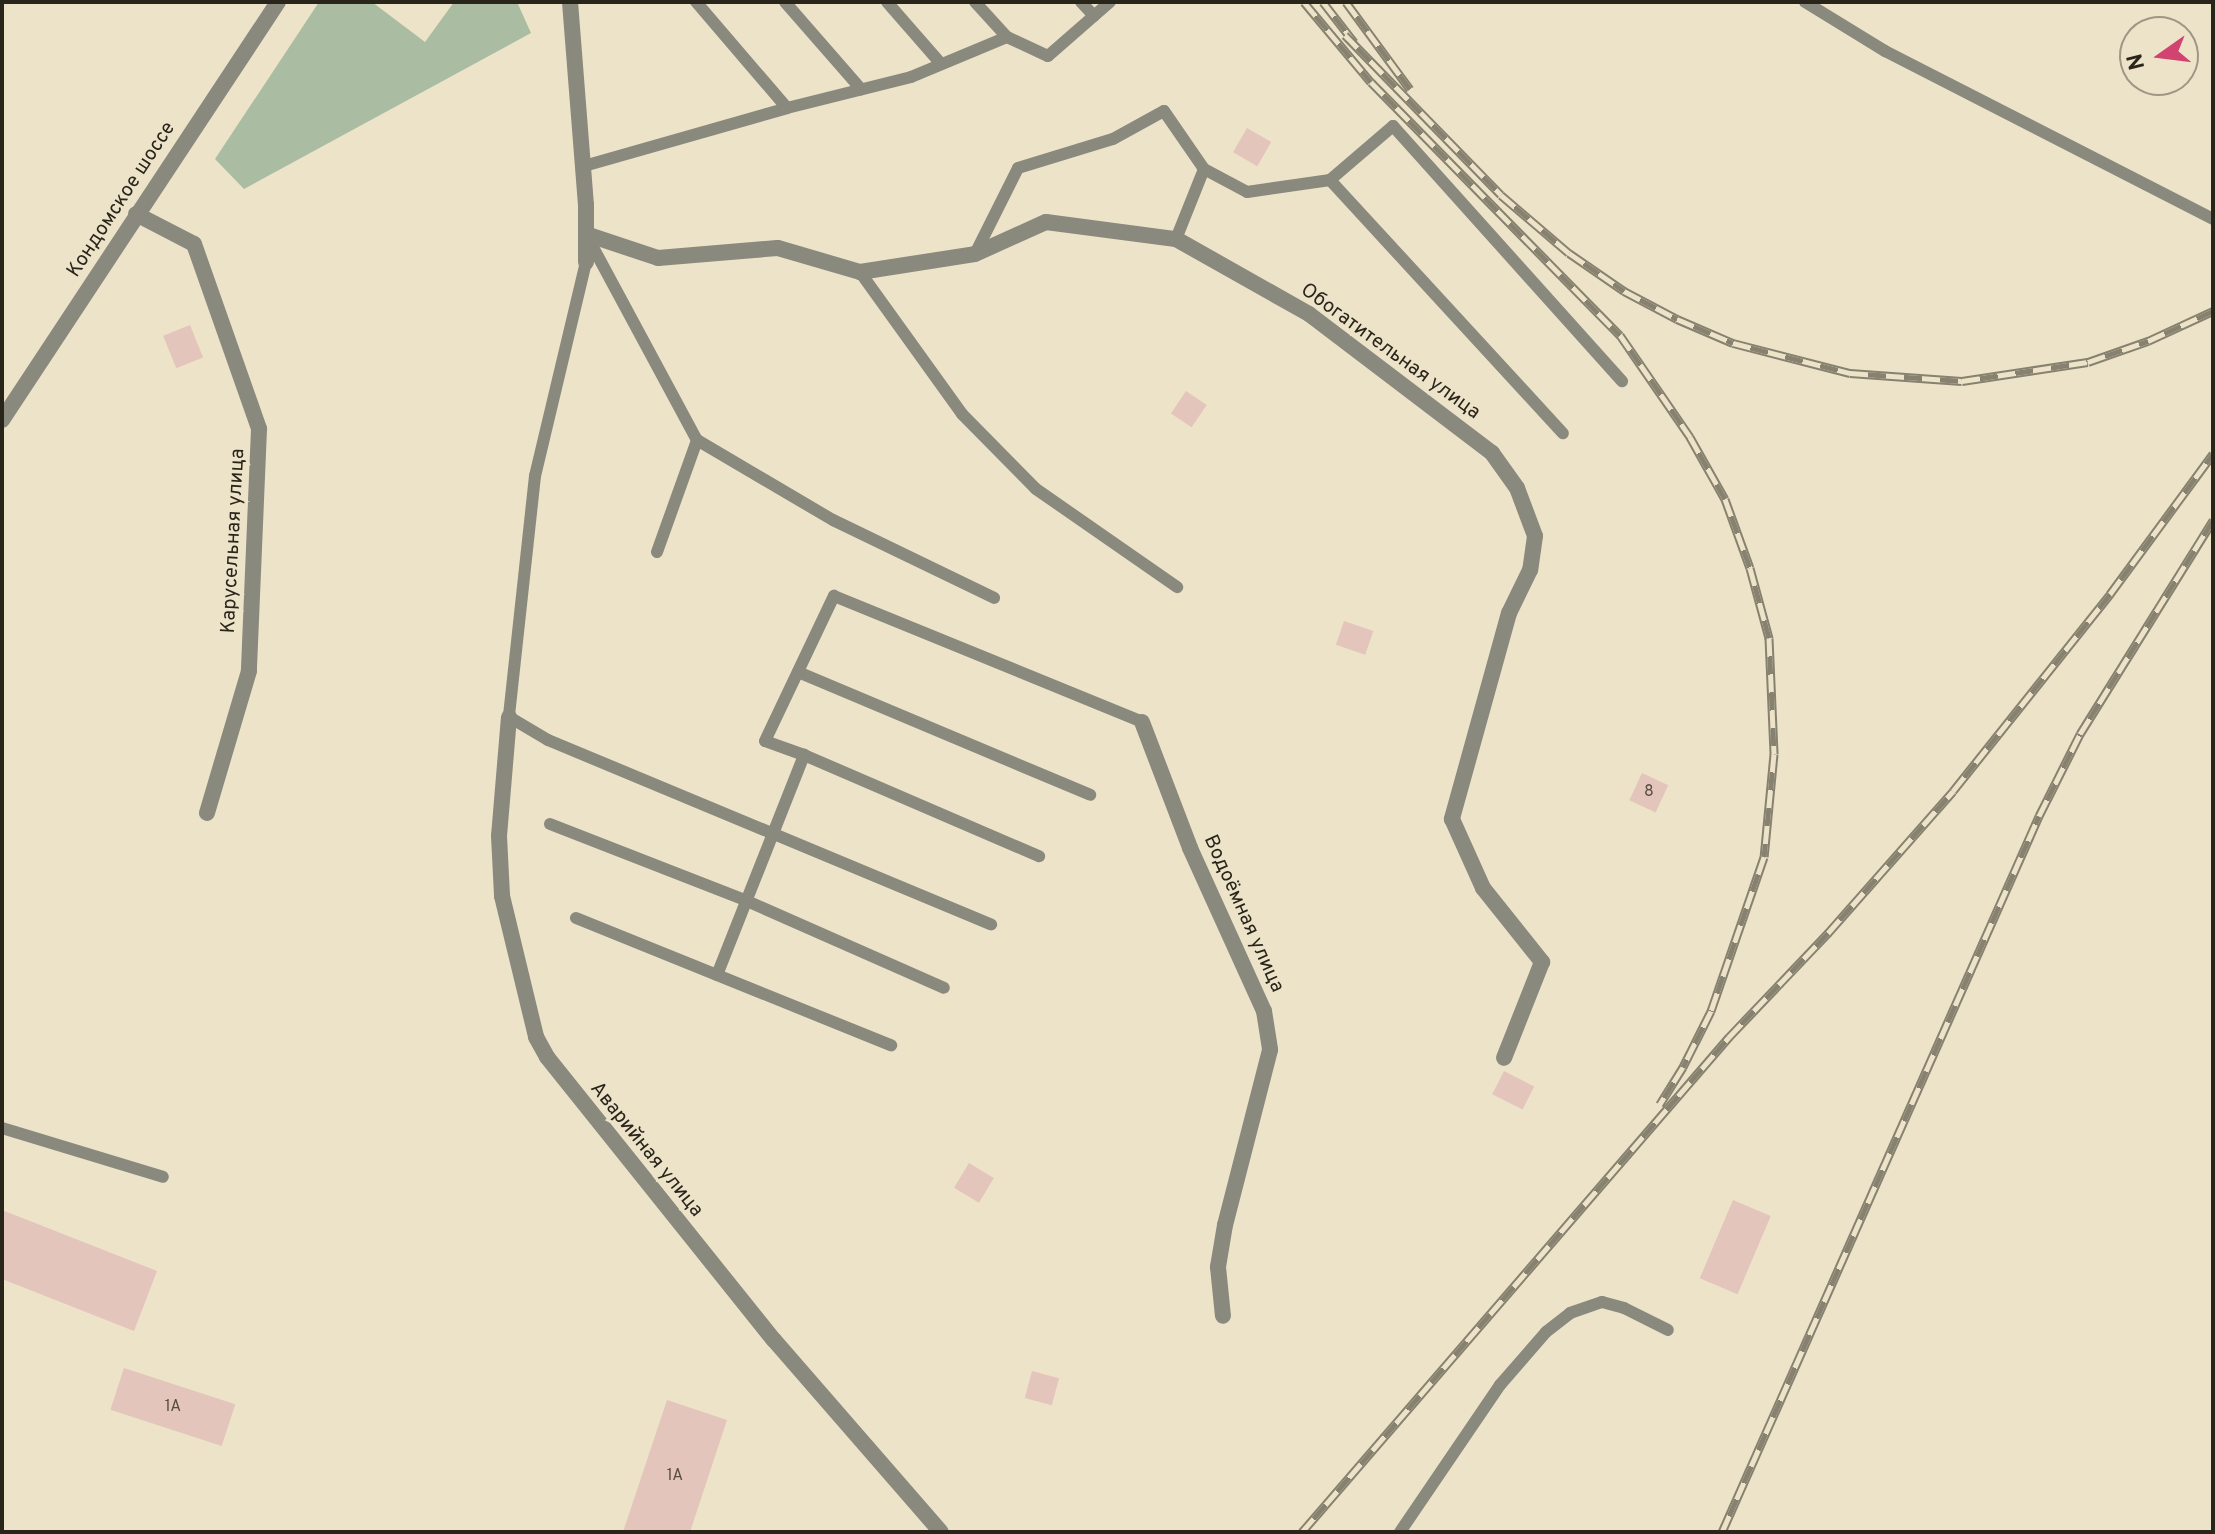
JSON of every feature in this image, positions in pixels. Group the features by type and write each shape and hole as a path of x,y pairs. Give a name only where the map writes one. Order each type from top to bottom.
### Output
{"street":[{"name":"Кондомское шоссе","path":"2,420 278,2"},
{"path":"570,2 584,166 586,262"},
{"name":"Карусельная улица","path":"136,214 194,244 259,429 249,671 207,813"},
{"name":"Обогатительная улица","path":"586,234 658,258 778,248 860,272 975,254 1046,222 1176,239 1309,314 1492,453 1517,488 1535,536 1530,570 1509,613 1452,819 1483,888 1542,962 1504,1058"},
{"name":"Аварийная улица","path":"509,717 499,836 502,896 536,1037 547,1057 774,1340 941,1532"},
{"name":"Водоёмная улица","path":"1142,722 1190,848 1264,1011 1270,1050 1225,1225 1218,1267 1223,1316"},
{"path":"927,1514 933,1532"}],"lane":[{"path":"696,2 787,108"},
{"path":"785,2 861,89"},
{"path":"887,2 941,64"},
{"path":"975,2 1007,37 1048,56 1110,2"},
{"path":"1081,2 1094,16"},
{"path":"1805,2 1885,51 2213,219"},
{"path":"584,166 787,108 911,77 1007,37"},
{"path":"975,254 1018,168 1113,139 1164,111 1204,169 1247,192 1330,180 1393,126 1622,381"},
{"path":"1176,239 1204,169"},
{"path":"1330,180 1563,433"},
{"path":"586,234 697,440 833,520 994,598"},
{"path":"586,262 535,476 509,717 548,740 991,924"},
{"path":"860,272 962,414 1036,489 1177,587"},
{"path":"657,552 697,440"},
{"path":"1039,856 765,741 834,596 1142,722"},
{"path":"798,672 1090,795"},
{"path":"717,975 804,755"},
{"path":"550,824 747,901 944,988"},
{"path":"576,918 891,1045"},
{"path":"2,1128 163,1177"},
{"path":"1400,1532 1500,1385 1546,1332 1570,1313 1602,1302 1624,1308 1668,1330"}],"green space":[{"path":"319,2 372,2 425,42 454,2 517,2 531,33 244,189 215,159"}],"building":[{"path":"1247,128 1271,142 1257,166 1233,152"},
{"path":"190,325 203,357 176,368 163,336"},
{"path":"1186,391 1207,405 1192,427 1171,413"},
{"path":"1344,621 1373,631 1365,655 1336,645"},
{"path":"1642,773 1668,785 1656,812 1629,800"},
{"path":"1504,1071 1534,1086 1522,1110 1492,1094"},
{"path":"969,1163 994,1178 979,1203 954,1188"},
{"path":"1733,1200 1771,1216 1738,1294 1700,1278"},
{"path":"2,1210 157,1271 134,1331 2,1279"},
{"path":"124,1368 235,1404 222,1446 110,1410"},
{"path":"1032,1371 1059,1378 1052,1405 1025,1398"},
{"path":"667,1400 727,1420 690,1532 623,1532"}],"railway":[{"path":"1304,2 1371,82 1620,335 1690,437 1725,499 1750,568 1769,638 1774,754 1764,857 1711,1011 1660,1104"},
{"path":"1323,2 1354,42"},
{"path":"1346,2 1410,89"},
{"path":"1345,35 1501,195 1569,253 1624,291 1677,319 1733,343 1850,373 1962,381 2088,362 2148,341 2213,311"},
{"path":"1302,1532 1729,1037 1828,933 1953,791 2110,594 2213,454"},
{"path":"1722,1532 2039,816 2080,734 2213,520"}]}
